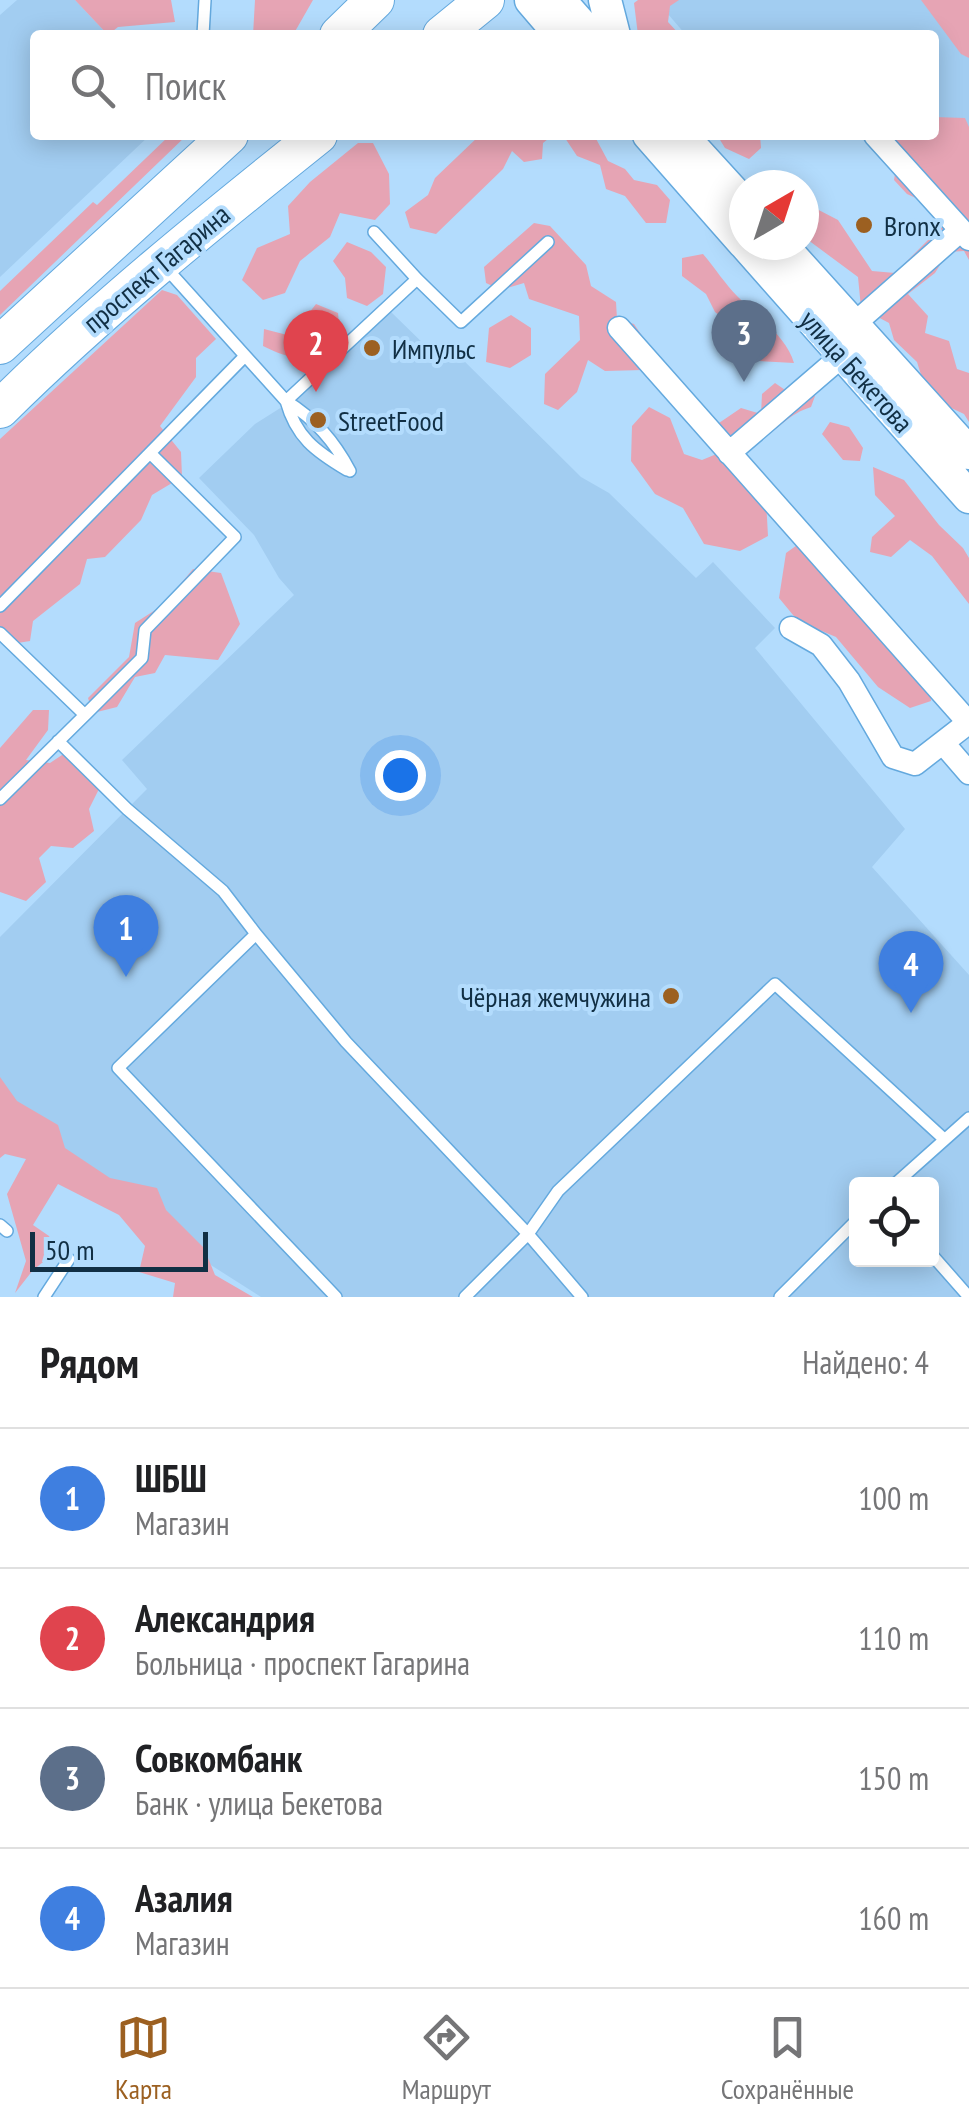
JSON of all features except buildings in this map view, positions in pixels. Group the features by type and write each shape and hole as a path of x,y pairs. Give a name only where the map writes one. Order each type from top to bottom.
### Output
{"main road":[{"path":"344,30 375,0"},
{"path":"448,30 485,0"},
{"path":"531,0 557,30"},
{"path":"559,0 586,30"},
{"path":"605,0 613,30"},
{"name":"проспект Гагарина","path":"0,345 223,140"},
{"name":"проспект Гагарина","path":"0,409 80,331 312,140"},
{"name":"улица Бекетова","path":"653,140 729,226"},
{"path":"686,140 729,188"},
{"name":"улица Бекетова","path":"762,260 969,453"},
{"name":"улица Бекетова","path":"792,260 969,496"}],"street":[{"path":"729,454 965,235 880,140"},
{"path":"619,328 969,723 914,764 894,757 849,681 821,645 790,628"},
{"path":"943,743 969,773"}],"lane":[{"path":"203,30 204,0"},
{"path":"374,232 461,322 548,242"},
{"path":"160,262 286,401 306,413 334,443 350,471 321,454 293,425 286,401"},
{"path":"286,401 417,279"},
{"path":"0,606 245,356"},
{"path":"0,799 142,658 145,630 235,537 150,453"},
{"path":"0,633 86,715"},
{"path":"58,741 127,809 222,891 346,1042 528,1234 582,1297"},
{"path":"256,934 118,1068 336,1297"},
{"path":"465,1297 528,1234 558,1191 774,984 944,1140"},
{"path":"902,1177 969,1118"},
{"path":"780,1297 849,1228"},
{"path":"44,1297 69,1260"},
{"path":"939,1263 969,1297"}],"shaded area":[{"path":"17,0 75,0 103,30 30,30 30,140 145,140 0,277 0,15"},
{"path":"75,0 171,0 175,22 103,30"},
{"path":"255,0 313,0 296,30 253,30"},
{"path":"669,0 969,0 969,164 939,139 939,30 682,30 661,6"},
{"path":"679,0 670,6 668,22 675,30 637,30 634,3"},
{"path":"921,0 969,0 969,58 961,54"},
{"path":"939,117 965,118 969,127 969,260 964,251 948,252 935,273 908,294 928,316 925,333 949,341 957,369 969,373 969,422 964,414 928,397 917,362 894,340 889,323 861,308 858,277 819,248 819,210 838,220 872,271 895,273 936,232 931,205 907,194 894,180 898,155 878,140 939,140"},
{"path":"165,140 182,140 0,315 0,291 93,202 97,205"},
{"path":"475,140 547,140 542,159 524,162 512,151 503,169 436,234 410,228 405,212 428,195 435,178"},
{"path":"566,140 597,140 608,161 625,169 634,180 657,185 670,200 666,223 646,223 625,196 606,189 600,165 577,156"},
{"path":"720,140 760,140 761,148 749,159 725,148"},
{"path":"358,143 373,143 389,174 390,204 375,220 340,213 330,237 300,261 285,293 263,300 242,280 257,248 290,234 288,206 310,182"},
{"path":"534,223 550,226 586,265 591,286 616,302 617,319 634,324 655,355 643,370 605,371 588,360 577,392 558,410 544,404 545,374 580,340 579,316 529,299 524,283 501,290 486,283 484,267"},
{"path":"347,242 371,252 386,267 383,294 367,306 347,298 345,278 333,261"},
{"path":"703,254 733,292 778,336 794,363 759,361 749,338 715,312 706,294 682,276 682,258"},
{"path":"162,290 177,295 216,339 196,358 196,377 160,426 181,452 182,477 152,495 141,520 105,557 87,559 80,584 33,621 30,641 5,645 0,633 0,439"},
{"path":"316,304 338,313 340,335 330,344 303,357 263,346 264,329 291,336"},
{"path":"390,311 430,350 448,345 581,477 609,493 696,578 713,562 775,628 755,648 905,829 872,867 969,975 969,1297 261,1297 54,1165 0,1113 0,937 147,789 122,760 294,595 279,578 254,535 199,478 255,424 293,400"},
{"path":"511,315 531,328 531,355 510,368 486,362 489,328"},
{"path":"775,383 791,394 804,384 815,396 811,407 755,443 728,436 719,423 741,408 761,414 762,394"},
{"path":"649,407 670,418 684,454 702,460 719,453 766,500 768,536 740,551 704,544 683,508 655,494 631,461 632,426"},
{"path":"830,422 849,427 863,448 860,461 843,460 822,434"},
{"path":"873,467 904,480 939,525 963,548 969,558 969,604 932,556 910,540 891,557 870,552 872,537 895,516 875,495"},
{"path":"807,538 929,670 931,701 910,708 878,687 836,637 798,621 779,598 786,553"},
{"path":"193,569 221,573 240,624 218,660 165,655 155,673 135,677 117,707 93,713 88,698 129,657 135,623 163,605"},
{"path":"33,710 49,710 48,730 26,760 50,763 71,749 101,785 89,809 94,831 73,848 51,846 39,858 46,882 26,901 0,892 0,748"},
{"path":"0,1077 17,1101 58,1125 65,1148 110,1178 157,1188 166,1210 204,1248 215,1275 253,1297 173,1297 175,1283 139,1272 145,1246 119,1215 58,1184 33,1225 49,1236 56,1252 33,1270 15,1293 26,1261 7,1194 26,1159 5,1154 0,1158"}],"place":[{"name":"Bronx","path":"864,225"},
{"name":"Импульс","path":"372,348"},
{"name":"Совкомбанк","path":"744,382"},
{"name":"Александрия","path":"316,392"},
{"name":"StreetFood","path":"318,420"},
{"name":"ШБШ","path":"126,977"},
{"name":"Чёрная жемчужина","path":"671,996"},
{"name":"Азалия","path":"911,1013"}]}
